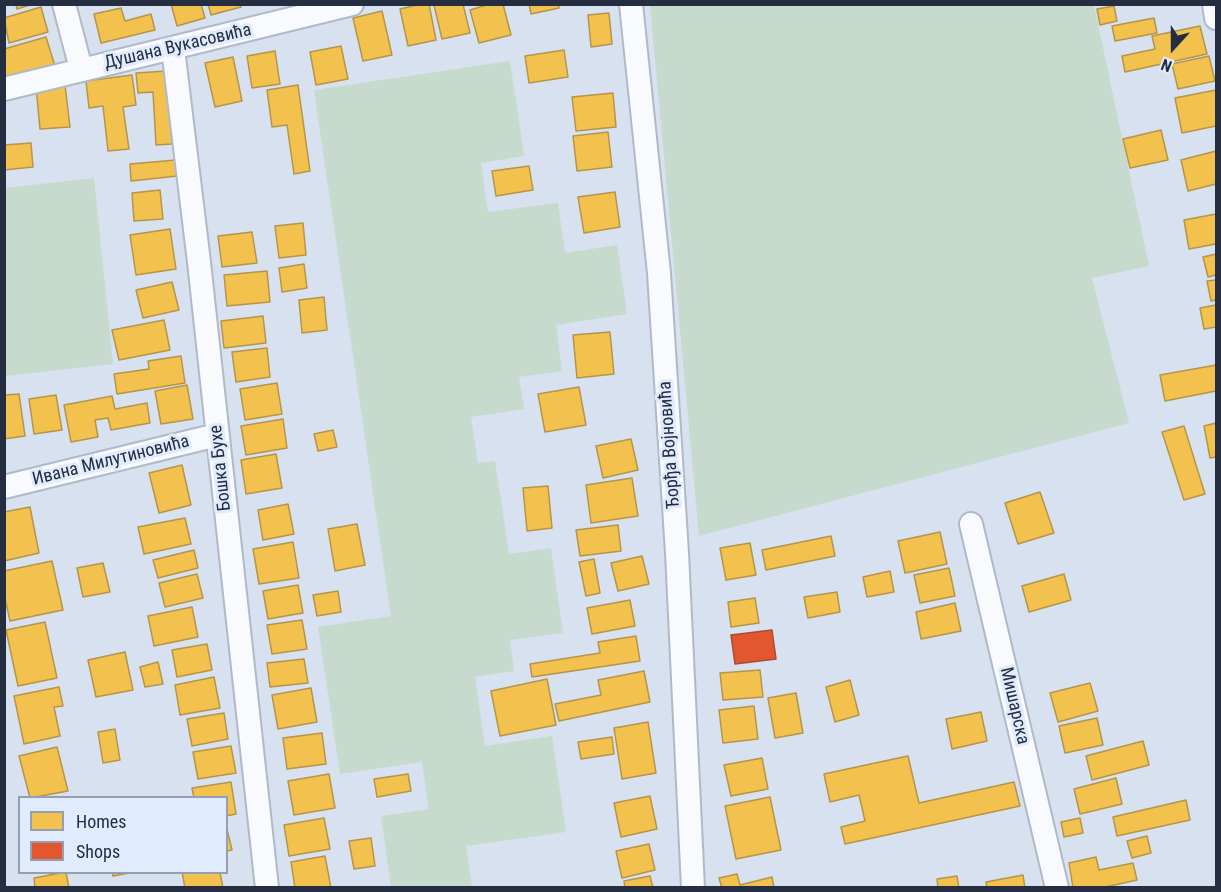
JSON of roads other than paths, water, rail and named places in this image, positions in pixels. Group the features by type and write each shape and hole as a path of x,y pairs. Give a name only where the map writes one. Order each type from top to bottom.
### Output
{"street":[{"path":"64,4 81,69"},
{"name":"Душана Вукасовића","path":"4,89 352,4"},
{"name":"Ђорђа Војновића","path":"631,4 659,273 677,553 693,888"},
{"path":"1214,4 1216,18"},
{"name":"Бошка Бухе","path":"173,49 267,888"},
{"name":"Ивана Милутиновића","path":"4,487 217,435"},
{"name":"Мишарска","path":"970,524 1057,888"}]}
